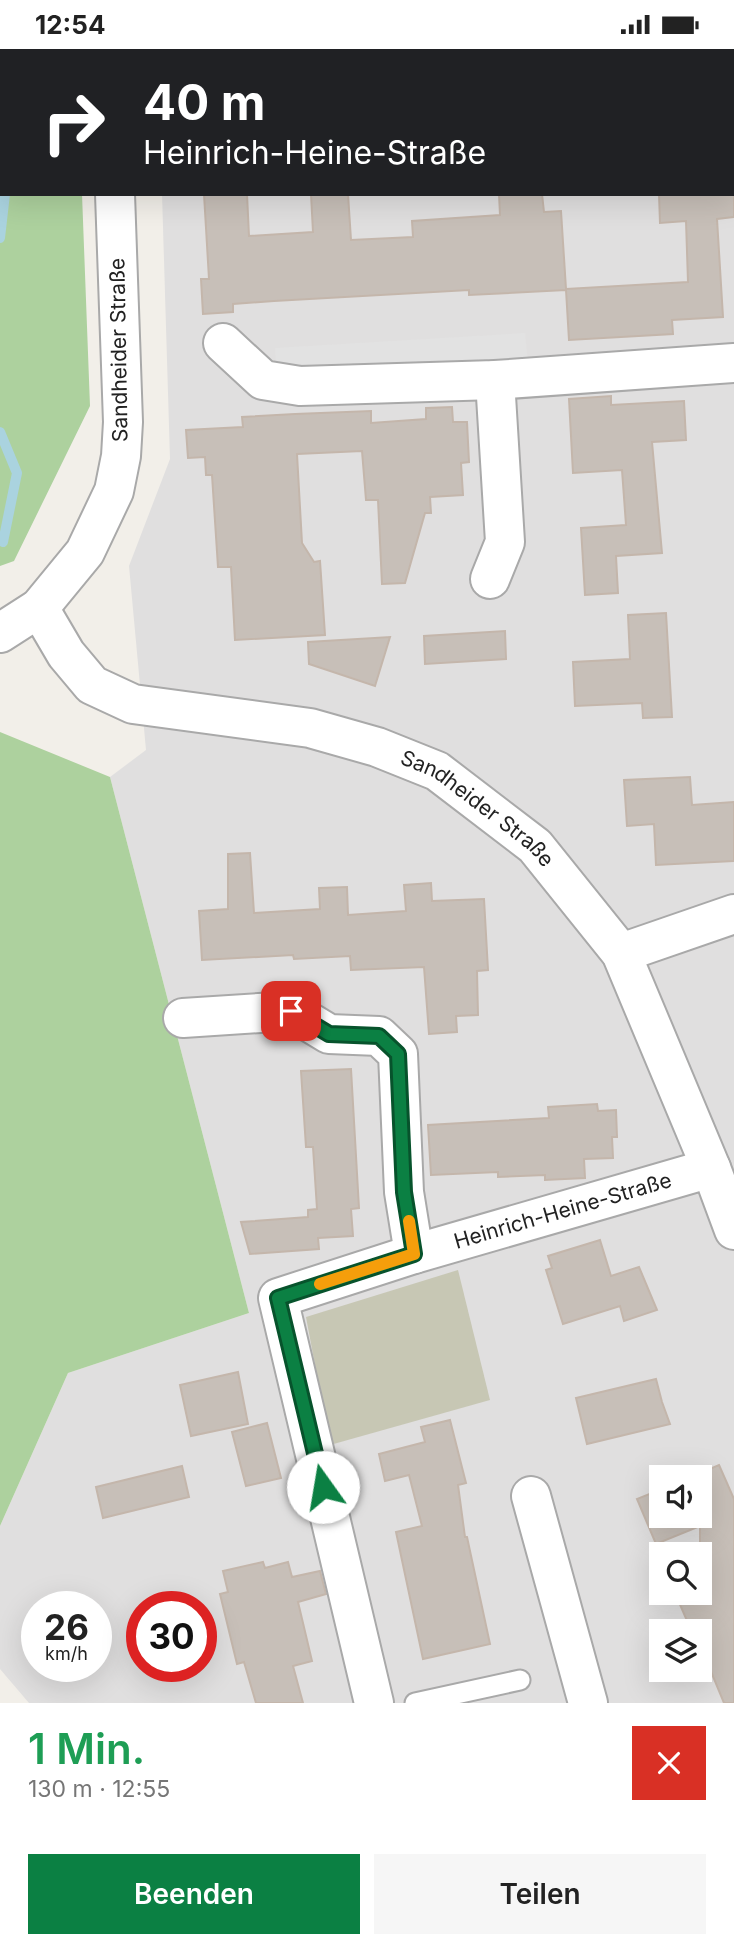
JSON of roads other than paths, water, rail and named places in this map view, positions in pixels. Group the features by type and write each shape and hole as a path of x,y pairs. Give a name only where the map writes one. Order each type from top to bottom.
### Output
{"street":[{"name":"Sandheider Straße","path":"0,633 39,608 85,552 114,491 121,456 123,422 115,196"},
{"path":"223,343 263,380 300,386 495,380 734,363"},
{"path":"490,579 505,542 495,380"},
{"name":"Sandheider Straße","path":"39,608 66,654 92,685 133,704 310,728 377,747 437,771 535,846 621,953 711,1168 734,1230"},
{"path":"621,953 734,914"},
{"path":"183,1018 291,1011 329,1034 379,1036 398,1054 404,1192 414,1254"},
{"name":"Heinrich-Heine-Straße","path":"374,1703 278,1298 414,1254 711,1168"},
{"path":"531,1496 588,1703"}],"lane":[{"path":"415,1703 520,1680"}],"waterway":[{"path":"0,238 5,196"},
{"path":"0,432 17,473 3,542"}]}
